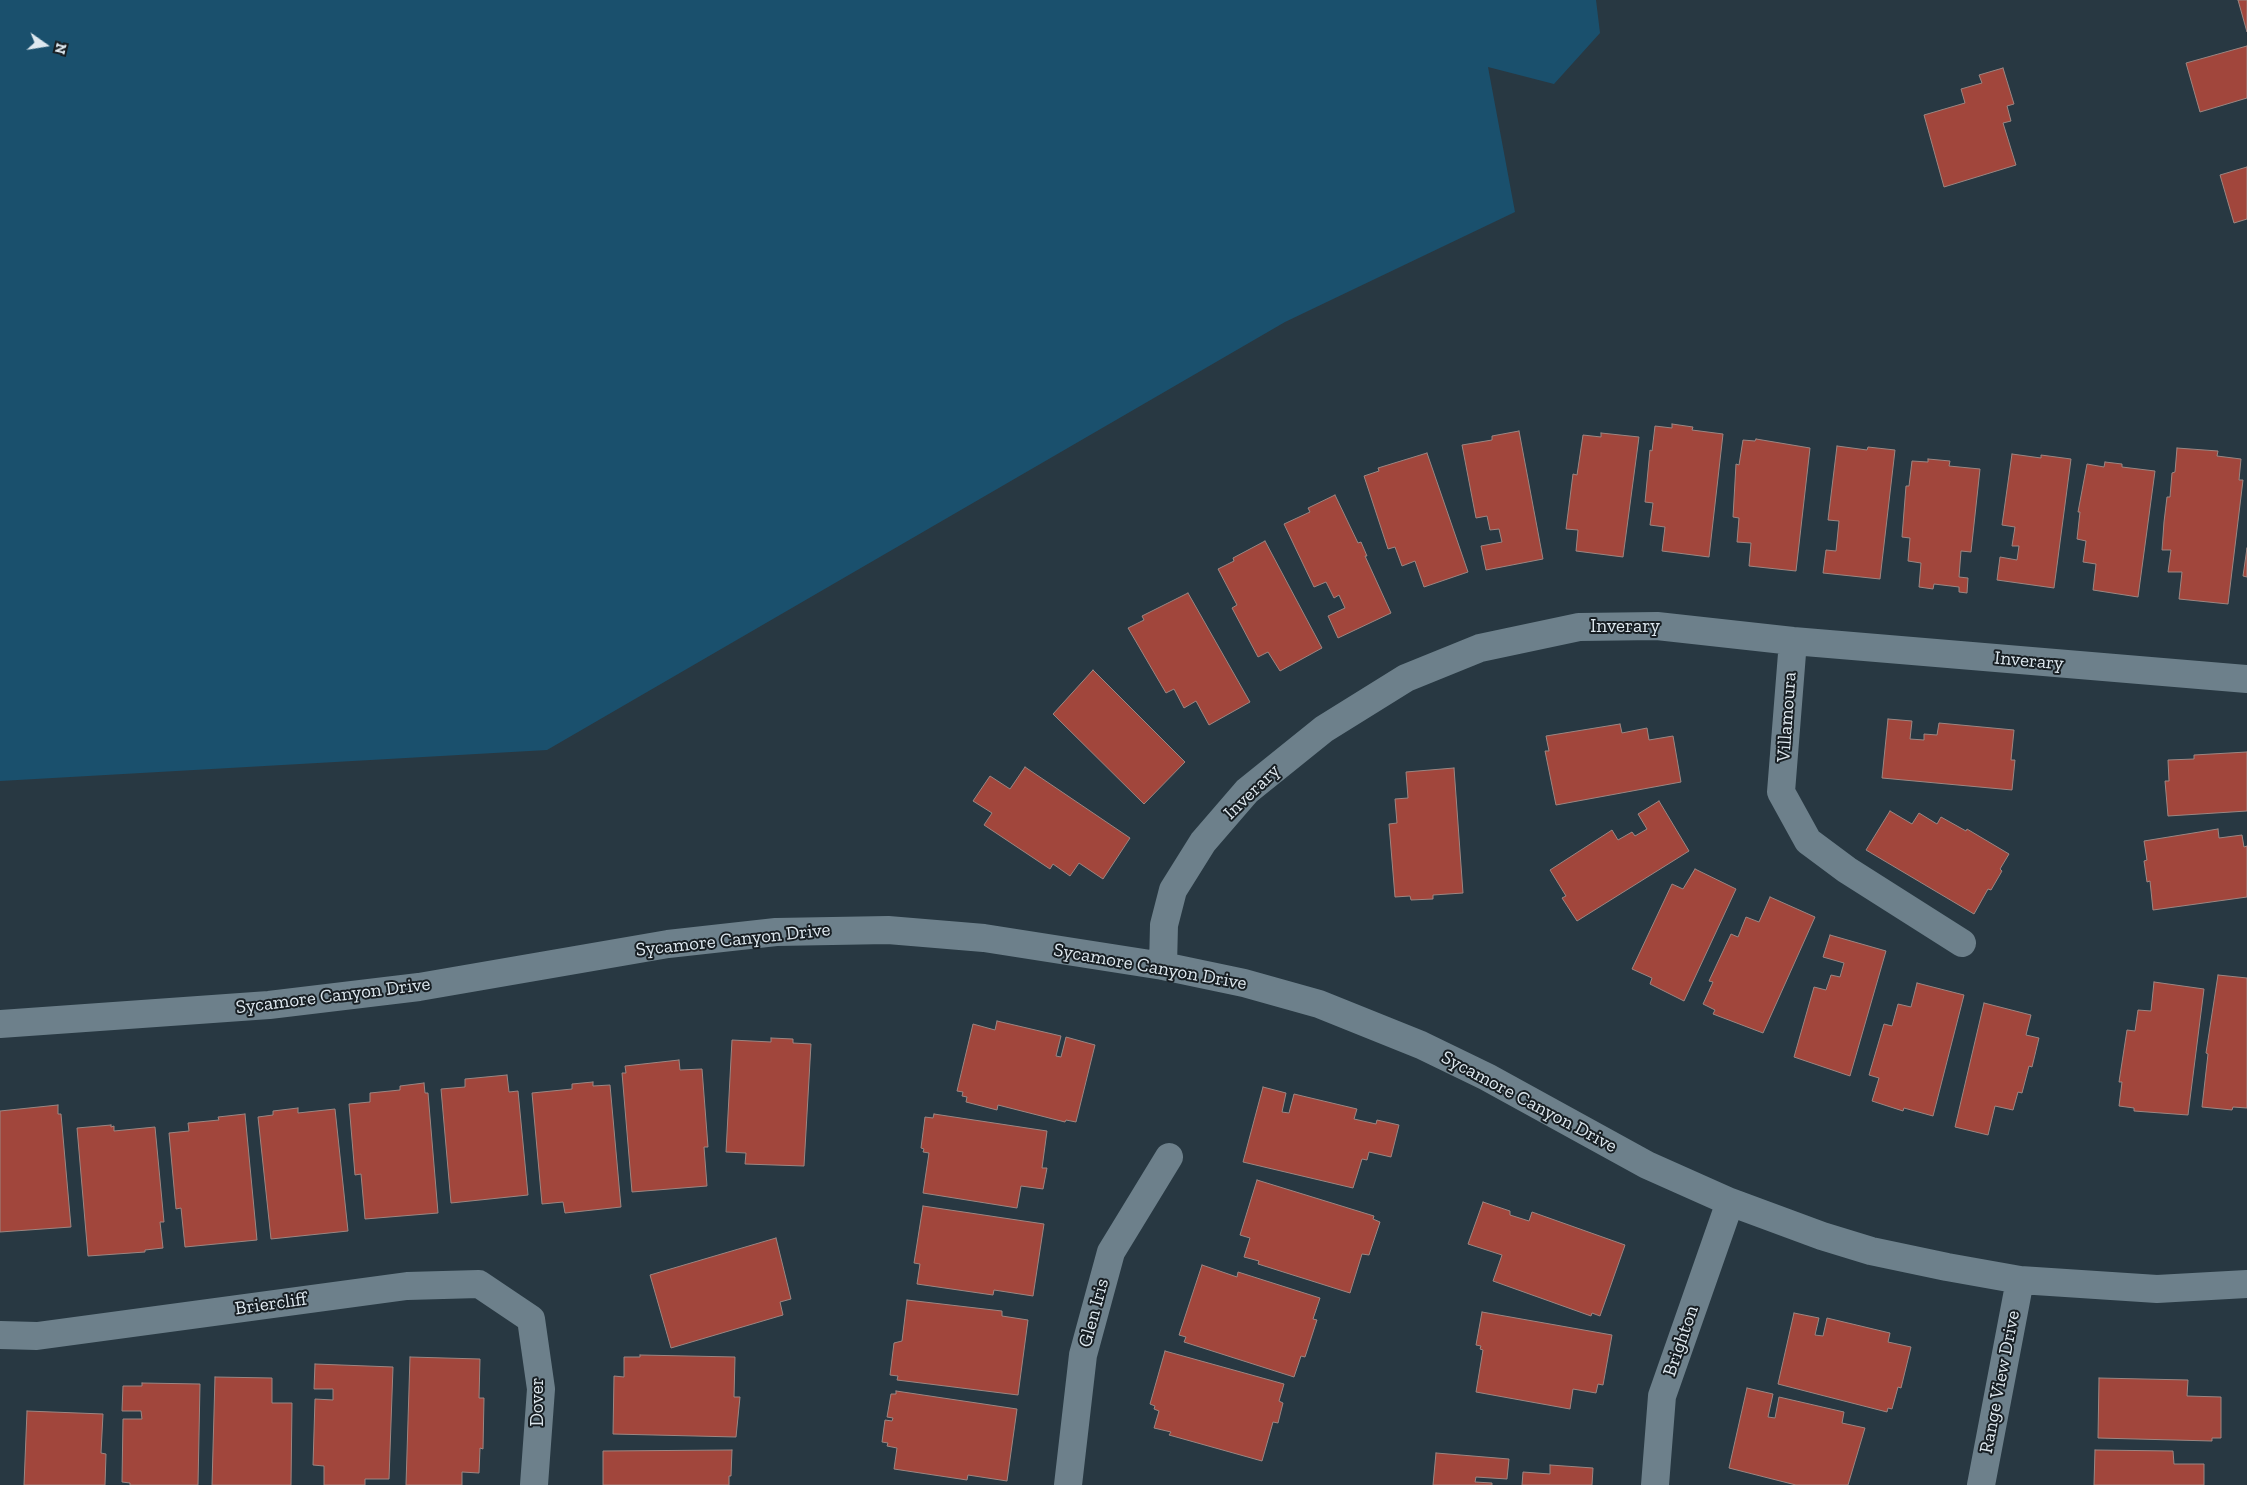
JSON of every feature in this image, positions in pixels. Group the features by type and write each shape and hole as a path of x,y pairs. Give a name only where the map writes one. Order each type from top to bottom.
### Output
{"street":[{"name":"Inverary","path":"1163,966 1164,925 1173,890 1203,842 1255,784 1324,729 1406,678 1480,648 1578,627 1656,626 1793,641 2247,679"},
{"name":"Villamoura","path":"1793,641 1781,792 1808,842 1847,870 1962,942"},
{"name":"Sycamore Canyon Drive","path":"0,1024 297,1001 419,987 668,944 776,932 880,930 984,938 1163,966 1244,983 1320,1004 1420,1045 1487,1077 1647,1164 1730,1202 1822,1236 1871,1251 2020,1280 2158,1289 2247,1284"},
{"name":"Glen Iris","path":"1068,1485 1083,1355 1111,1252 1169,1157"},
{"name":"Brighton","path":"1655,1485 1662,1396 1730,1202"},
{"name":"Range View Drive","path":"1980,1485 2020,1280"},
{"name":"Briercliff","path":"0,1334 37,1336 406,1286 479,1284 531,1319"},
{"name":"Dover","path":"531,1319 541,1389 534,1485"}],"shaded area":[{"path":"0,0 1596,0 1600,33 1554,84 1488,67 1515,212 1285,322 547,750 0,781"}],"building":[{"path":"2238,0 2247,0 2247,32"},
{"path":"2247,46 2247,98 2200,112 2186,63"},
{"path":"2003,68 2014,104 2007,106 2011,121 2003,123 2016,165 1944,187 1924,115 1965,103 1961,89 1982,83 1979,75"},
{"path":"2247,167 2247,219 2234,223 2220,175"},
{"path":"1672,424 1693,427 1692,430 1723,434 1709,557 1662,551 1665,527 1650,525 1653,503 1645,502 1650,450 1652,451 1655,426 1672,428"},
{"path":"1519,431 1543,559 1486,570 1481,546 1502,542 1499,529 1490,530 1487,516 1476,518 1462,445 1492,440 1492,436"},
{"path":"1601,433 1639,437 1623,557 1576,551 1578,530 1566,529 1573,474 1577,475 1583,435 1601,437"},
{"path":"1756,439 1810,448 1796,571 1749,566 1751,543 1737,542 1739,518 1733,517 1736,464 1739,465 1743,440 1755,441"},
{"path":"1837,446 1867,450 1868,447 1895,450 1880,579 1823,573 1826,550 1836,551 1839,521 1828,520"},
{"path":"2177,448 2218,451 2217,456 2241,459 2239,480 2243,480 2228,604 2179,599 2182,572 2168,572 2171,550 2162,550 2164,522 2167,497 2170,497 2172,473 2175,472"},
{"path":"1427,453 1468,572 1424,587 1415,561 1402,566 1395,547 1388,549 1364,476 1379,471 1378,468"},
{"path":"2012,454 2041,458 2041,455 2071,459 2054,588 1997,580 2000,557 2017,560 2019,546 2012,546 2015,527 2002,525"},
{"path":"1928,459 1950,461 1949,466 1980,469 1971,552 1961,551 1959,577 1968,578 1967,593 1959,592 1959,587 1934,584 1933,589 1919,587 1921,563 1908,561 1910,538 1902,537 1906,486 1909,486 1912,461 1928,462"},
{"path":"2105,462 2122,464 2122,467 2155,471 2138,597 2093,590 2096,564 2083,562 2086,541 2077,539 2080,512 2078,512 2087,464 2104,467"},
{"path":"1335,495 1358,543 1361,542 1367,556 1365,556 1391,613 1338,638 1328,616 1345,608 1339,595 1334,598 1326,582 1314,587 1284,524 1310,512 1308,508"},
{"path":"1265,541 1322,648 1280,671 1268,652 1258,657 1232,608 1237,605 1218,569 1234,561 1233,558"},
{"path":"2247,548 2247,577 2243,576"},
{"path":"1188,593 1250,702 1209,725 1196,701 1184,708 1174,689 1166,693 1128,628 1144,620 1142,616"},
{"path":"1093,670 1185,762 1144,804 1053,714"},
{"path":"1888,719 1912,721 1910,739 1924,740 1924,734 1937,735 1939,723 2014,730 2011,760 2015,760 2012,790 1882,778"},
{"path":"1620,724 1622,733 1647,728 1649,740 1673,736 1681,782 1556,805 1545,751 1549,751 1546,736"},
{"path":"2247,752 2247,811 2168,816 2165,781 2169,781 2168,760 2194,759 2194,755"},
{"path":"1025,767 1130,838 1103,879 1079,863 1070,876 1053,864 1050,869 984,825 992,813 973,801 990,776 1010,789"},
{"path":"1454,768 1463,893 1433,895 1433,899 1411,900 1410,896 1395,897 1389,824 1397,823 1395,799 1408,798 1406,772"},
{"path":"1659,801 1689,851 1577,921 1562,898 1566,896 1550,870 1612,830 1618,840 1632,832 1635,836 1647,829 1638,814"},
{"path":"1890,811 1912,824 1919,813 1937,824 1941,817 1966,831 1967,829 2009,854 1991,890 1988,889 1974,914 1866,850"},
{"path":"2218,829 2219,838 2242,835 2244,847 2247,846 2247,897 2153,910 2150,881 2147,882 2144,861 2147,860 2144,841"},
{"path":"1695,869 1736,889 1684,1001 1650,984 1652,978 1632,969 1672,884 1683,889"},
{"path":"1770,897 1815,917 1763,1033 1713,1014 1715,1010 1703,1004 1713,982 1709,981 1731,934 1738,937 1746,917 1759,922"},
{"path":"1830,935 1886,951 1850,1076 1794,1057 1814,987 1826,990 1831,975 1840,977 1844,963 1823,957"},
{"path":"2218,975 2247,978 2247,1108 2233,1107 2232,1110 2202,1107 2208,1054 2206,1053"},
{"path":"2154,982 2204,989 2188,1115 2134,1111 2134,1108 2119,1106 2122,1082 2119,1082 2127,1030 2135,1031 2138,1010 2151,1011"},
{"path":"1917,983 1964,995 1933,1116 1904,1108 1903,1111 1872,1101 1879,1078 1869,1075 1884,1024 1892,1026 1898,1004 1911,1007"},
{"path":"1984,1003 2031,1015 2026,1035 2039,1038 2032,1067 2029,1066 2022,1093 2018,1092 2013,1110 1995,1106 1988,1135 1955,1127"},
{"path":"997,1021 1061,1036 1056,1056 1061,1057 1066,1037 1095,1045 1076,1122 1066,1120 1065,1122 998,1105 997,1110 966,1102 967,1097 962,1096 963,1092 957,1091 973,1024 995,1030"},
{"path":"771,1038 793,1039 793,1043 811,1044 804,1166 745,1164 746,1153 726,1152 732,1040 771,1042"},
{"path":"679,1060 680,1070 702,1069 708,1147 704,1147 707,1186 632,1192 622,1073 626,1073 625,1066"},
{"path":"507,1075 509,1092 518,1091 528,1195 451,1203 441,1089 465,1087 465,1079"},
{"path":"593,1082 593,1086 610,1085 621,1207 565,1213 563,1202 542,1204 532,1093 572,1089 572,1084"},
{"path":"424,1083 425,1093 428,1093 438,1213 365,1219 361,1174 355,1175 349,1104 370,1102 370,1093 400,1090 400,1086"},
{"path":"1263,1087 1286,1093 1282,1112 1289,1113 1294,1094 1357,1109 1354,1119 1376,1124 1377,1120 1399,1125 1391,1157 1369,1152 1367,1160 1362,1159 1353,1188 1243,1162"},
{"path":"58,1105 58,1114 61,1114 71,1227 0,1232 0,1111"},
{"path":"298,1108 298,1113 335,1109 348,1231 271,1239 258,1117 273,1115 273,1111"},
{"path":"245,1114 257,1240 185,1247 181,1208 176,1209 169,1133 189,1131 188,1123 219,1120 218,1117"},
{"path":"934,1114 1047,1131 1042,1168 1047,1168 1043,1189 1021,1186 1017,1208 923,1193 929,1153 923,1152 924,1149 921,1148 925,1117 933,1118"},
{"path":"111,1125 111,1127 114,1126 114,1131 155,1127 164,1222 160,1222 163,1248 145,1250 145,1252 88,1256 77,1128"},
{"path":"1257,1180 1374,1216 1373,1219 1380,1222 1369,1255 1362,1254 1350,1293 1258,1264 1259,1261 1244,1257 1250,1238 1240,1235"},
{"path":"1483,1202 1510,1211 1510,1215 1529,1221 1532,1212 1625,1245 1600,1316 1592,1313 1591,1316 1493,1281 1502,1255 1468,1244"},
{"path":"923,1206 1044,1224 1033,1296 994,1290 993,1295 917,1284 920,1264 914,1263"},
{"path":"776,1238 791,1299 780,1302 783,1315 671,1348 650,1275"},
{"path":"1202,1265 1237,1277 1238,1272 1320,1298 1313,1319 1317,1320 1305,1357 1301,1356 1294,1377 1184,1342 1186,1337 1179,1335"},
{"path":"907,1300 1002,1311 1002,1316 1028,1320 1018,1395 897,1380 898,1376 890,1375 894,1343 902,1341"},
{"path":"1482,1312 1612,1335 1603,1385 1598,1384 1596,1393 1573,1389 1570,1409 1476,1392 1483,1350 1480,1349 1481,1346 1476,1345"},
{"path":"1794,1313 1819,1318 1815,1335 1823,1336 1827,1318 1890,1333 1888,1342 1911,1347 1901,1388 1898,1387 1892,1409 1888,1408 1887,1412 1778,1384"},
{"path":"1165,1351 1284,1384 1279,1401 1283,1403 1278,1423 1273,1422 1262,1461 1169,1435 1171,1432 1154,1428 1159,1411 1150,1404"},
{"path":"640,1355 735,1357 734,1397 740,1397 736,1437 613,1434 614,1376 624,1377 624,1357 640,1357"},
{"path":"410,1357 480,1359 479,1398 484,1398 483,1449 480,1448 479,1473 462,1472 462,1485 406,1485"},
{"path":"315,1364 393,1367 389,1479 365,1479 365,1485 324,1485 324,1466 313,1465 315,1399 333,1400 333,1389 314,1389"},
{"path":"215,1377 272,1378 272,1403 292,1403 291,1485 212,1485"},
{"path":"2099,1378 2188,1380 2187,1396 2221,1397 2221,1438 2212,1438 2212,1441 2098,1438"},
{"path":"142,1383 200,1384 198,1485 130,1485 130,1483 122,1482 123,1419 142,1419 141,1411 122,1411 123,1386 142,1386"},
{"path":"1747,1388 1773,1394 1768,1417 1775,1418 1779,1397 1844,1412 1842,1423 1865,1428 1848,1485 1796,1485 1729,1468"},
{"path":"896,1391 1017,1409 1007,1481 968,1475 967,1480 894,1469 897,1448 887,1446 888,1443 882,1442 885,1420 892,1421 893,1418 887,1417 891,1394 896,1394"},
{"path":"27,1411 103,1414 101,1453 106,1454 105,1485 24,1485"},
{"path":"732,1450 729,1485 603,1485 603,1451"},
{"path":"2095,1450 2173,1451 2174,1464 2204,1464 2204,1485 2094,1485"},
{"path":"1436,1453 1509,1459 1507,1479 1476,1477 1475,1482 1492,1483 1492,1485 1433,1485"},
{"path":"1550,1465 1593,1468 1592,1485 1522,1485 1523,1472 1550,1474"}]}
